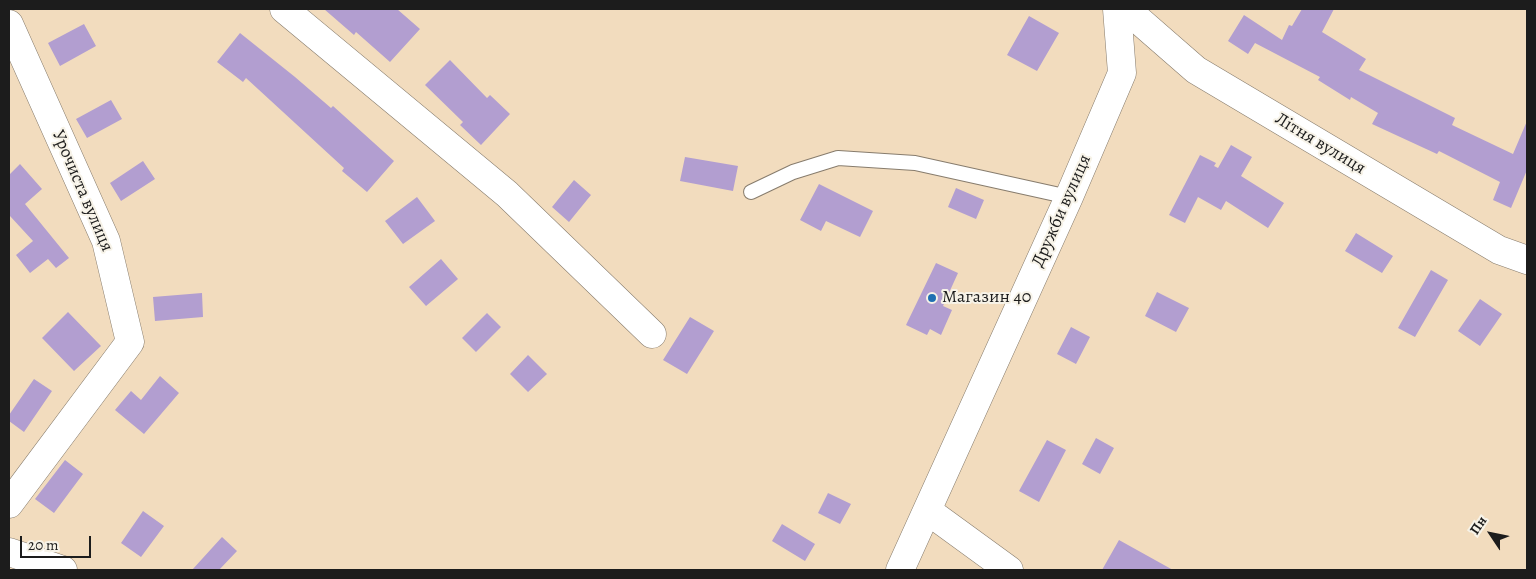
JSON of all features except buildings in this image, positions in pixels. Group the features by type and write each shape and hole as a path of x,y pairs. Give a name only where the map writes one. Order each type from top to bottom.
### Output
{"street":[{"path":"284,9 507,194 652,334"},
{"name":"Дружби вулиця","path":"900,570 1069,197 1122,73 1117,9"},
{"name":"Літня вулиця","path":"1126,9 1196,70 1499,250 1527,260"},
{"name":"Урочиста вулиця","path":"9,24 106,241 130,342 9,504"},
{"path":"928,511 1009,570"},
{"path":"9,552 63,570"}],"lane":[{"path":"751,192 793,172 838,158 914,163 1069,197"}],"place":[{"name":"Магазин 40","path":"932,298"}]}
